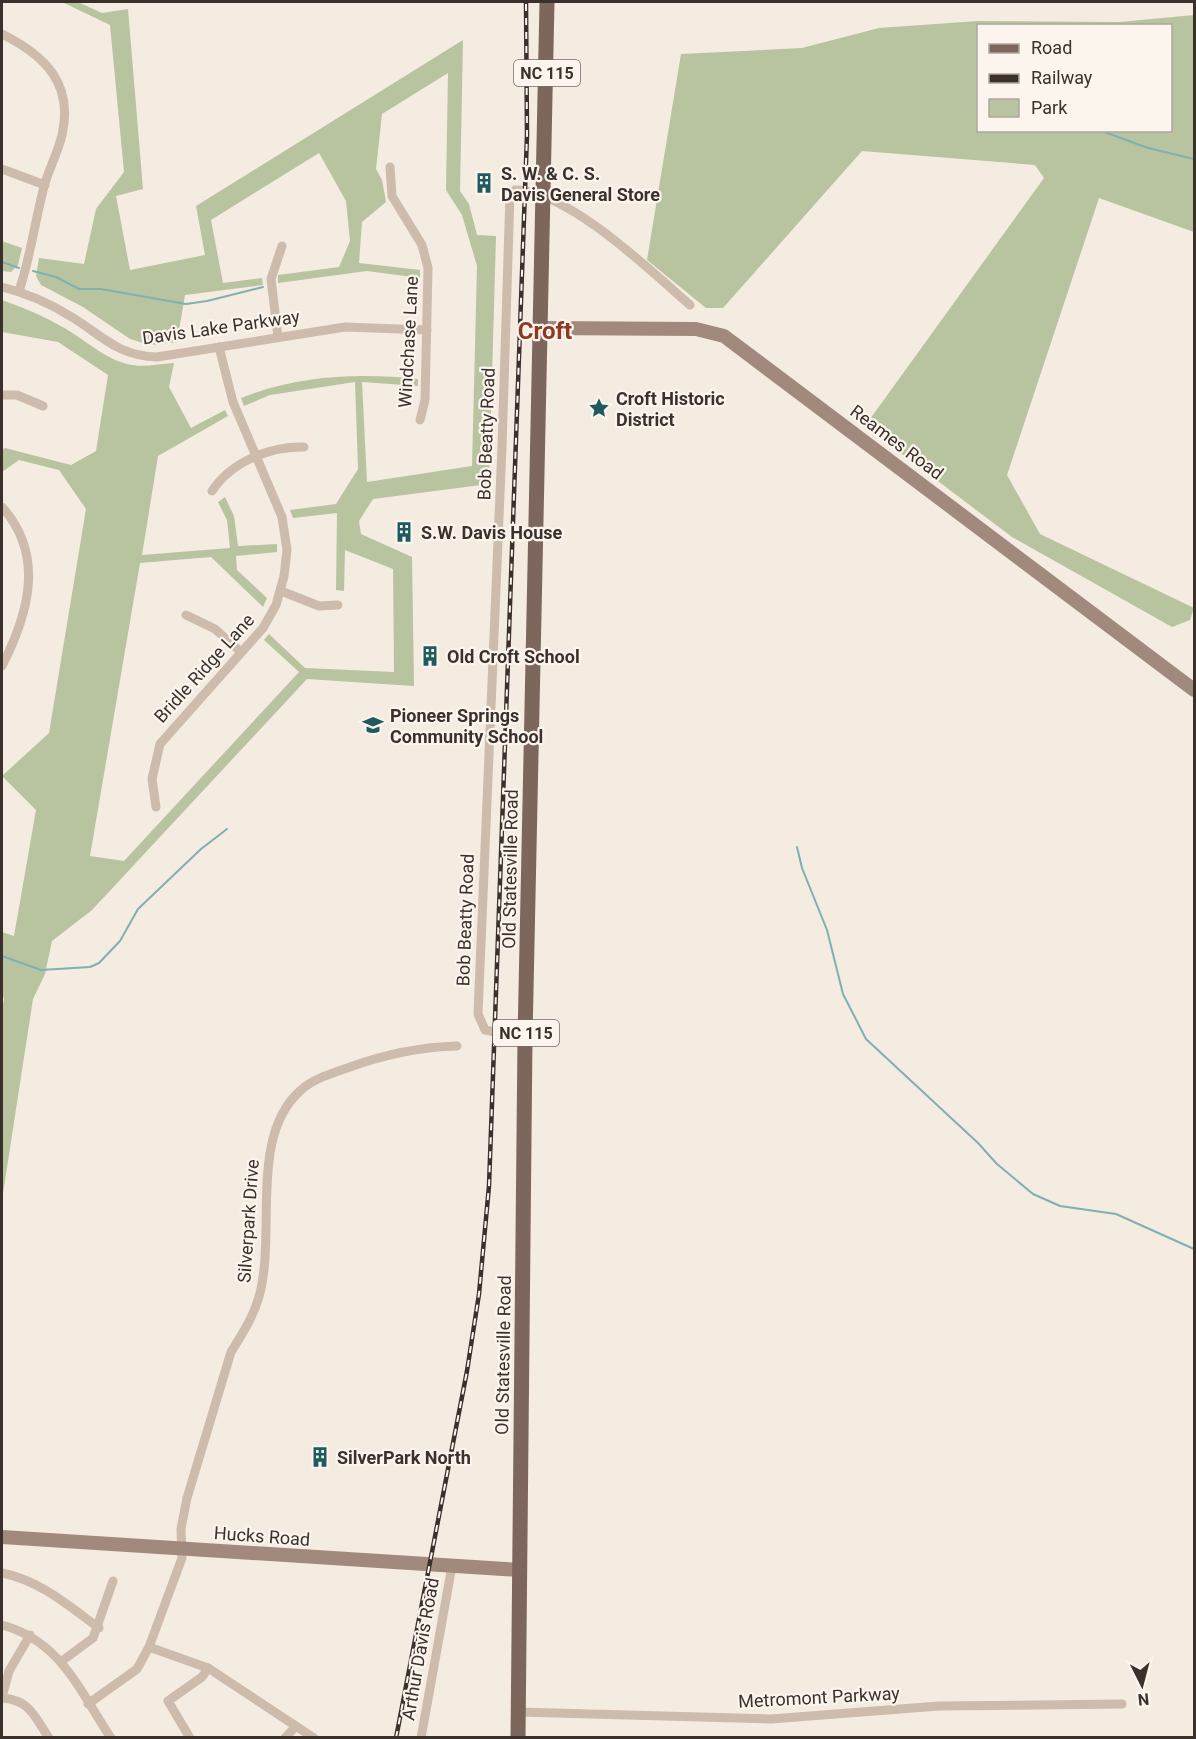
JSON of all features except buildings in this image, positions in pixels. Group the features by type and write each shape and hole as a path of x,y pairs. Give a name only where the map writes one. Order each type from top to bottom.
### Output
{"main road":[{"name":"Old Statesville Road","path":"518,1737 525,1038 547,2"},
{"name":"Reames Road","path":"540,328 696,329 724,336 747,351 1194,690"},
{"name":"Hucks Road","path":"2,1537 520,1570"}],"street":[{"path":"2,34 37,54 51,69 59,85 63,102 64,126 45,184 30,258 19,291"},
{"name":"Windchase Lane","path":"390,167 392,196 425,255 428,268 425,400 420,420"},
{"path":"2,169 45,184"},
{"name":"Bob Beatty Road","path":"525,1038 490,1032 481,1024 478,1014 501,479 509,198 515,190 530,190 544,196"},
{"path":"544,196 604,233 690,305"},
{"path":"278,337 272,279 282,246"},
{"name":"Davis Lake Parkway","path":"2,287 19,291 72,317 113,346 131,355 157,357 345,327 427,330"},
{"name":"Bridle Ridge Lane","path":"156,807 152,779 160,744 266,623 281,591 286,561 286,533 282,517 233,402 219,347"},
{"path":"2,395 17,395 43,406"},
{"path":"212,491 225,474 256,457 285,447 304,447"},
{"path":"2,507 19,529 25,543 29,579 17,633 2,666"},
{"path":"281,591 319,606 338,605"},
{"path":"186,615 215,629 241,652"},
{"name":"Silverpark Drive","path":"88,1704 137,1669 150,1647 183,1549 181,1529 187,1498 231,1352 243,1333 258,1300 266,1230 270,1153 275,1128 301,1090 335,1072 391,1053 422,1047 456,1046"},
{"name":"Arthur Davis Road","path":"421,1737 452,1566"},
{"path":"2,1573 20,1578 46,1591 99,1628"},
{"path":"62,1661 93,1638 99,1628 113,1581"},
{"path":"2,1625 30,1635 62,1661 111,1737"},
{"path":"30,1635 9,1671 2,1698 18,1699 27,1707 49,1737"},
{"path":"150,1647 208,1668 314,1737"},
{"path":"190,1737 168,1701 202,1677 208,1668"},
{"name":"Metromont Parkway","path":"518,1712 771,1719 939,1706 1122,1704"},
{"path":"285,1737 296,1726"}],"green space":[{"path":"62,2 78,2 102,13 128,9 143,189 116,196 130,270 205,255 196,206 463,40 460,191 469,204 477,235 496,236 489,484 373,499 359,521 361,534 412,557 414,686 307,679 92,910 52,941 45,974 33,999 2,1200 2,1012 4,998 2,996 2,932 14,936 36,810 2,776 49,733 86,509 59,470 19,460 2,472 2,450 5,448 71,465 96,451 108,375 58,342 2,332 2,300 57,324 120,362 138,366 174,363 169,387 191,428 225,410 228,416 158,456 142,555 230,548 227,520 218,502 225,497 234,516 238,546 277,544 277,552 236,556 237,570 267,598 263,607 211,557 140,563 90,856 124,861 299,672 264,640 269,634 305,668 394,672 393,569 345,550 344,591 336,590 337,513 293,518 290,510 336,504 358,469 355,382 270,395 244,406 241,398 285,384 307,380 351,376 418,379 418,386 362,382 367,482 472,466 477,266 462,215 446,190 448,73 382,114 376,169 382,180 386,202 362,222 359,263 420,270 420,278 367,271 278,283 278,275 339,267 350,241 346,201 319,153 211,220 223,283 262,278 263,285 185,295 177,342 150,345 130,339 83,307 41,285 36,276 39,258 84,264 96,209 124,172 110,25"},
{"path":"1194,15 1194,232 1099,198 1007,475 1040,534 1194,608 1190,620 1172,627 1012,537 865,426 1044,178 1035,165 862,151 723,308 706,308 647,260 681,54 802,48 879,28 978,21 1120,22"},
{"path":"2,241 22,248 18,265 11,272 2,271"}],"waterway":[{"path":"1104,132 1148,148 1194,159"},
{"path":"2,262 19,268"},
{"path":"33,271 56,277 79,289 101,289 186,304 263,287"},
{"path":"2,956 41,970 90,967 99,963 120,941 138,909 201,849 227,829"},
{"path":"797,847 802,868 827,930 843,994 866,1039 978,1143 997,1164 1033,1194 1060,1206 1116,1214 1194,1249"}],"railway":[{"path":"396,1738 467,1371 479,1294 489,1186 527,135 526,2"}],"place":[{"name":"S. W. & C. S. Davis General Store","path":"484,183"},
{"name":"Croft Historic District","path":"599,408"},
{"name":"S.W. Davis House","path":"404,532"},
{"name":"Old Croft School","path":"430,656"},
{"name":"Pioneer Springs Community School","path":"373,725"},
{"name":"SilverPark North","path":"320,1457"}],"district":[{"name":"Croft","path":"545,331"}]}
